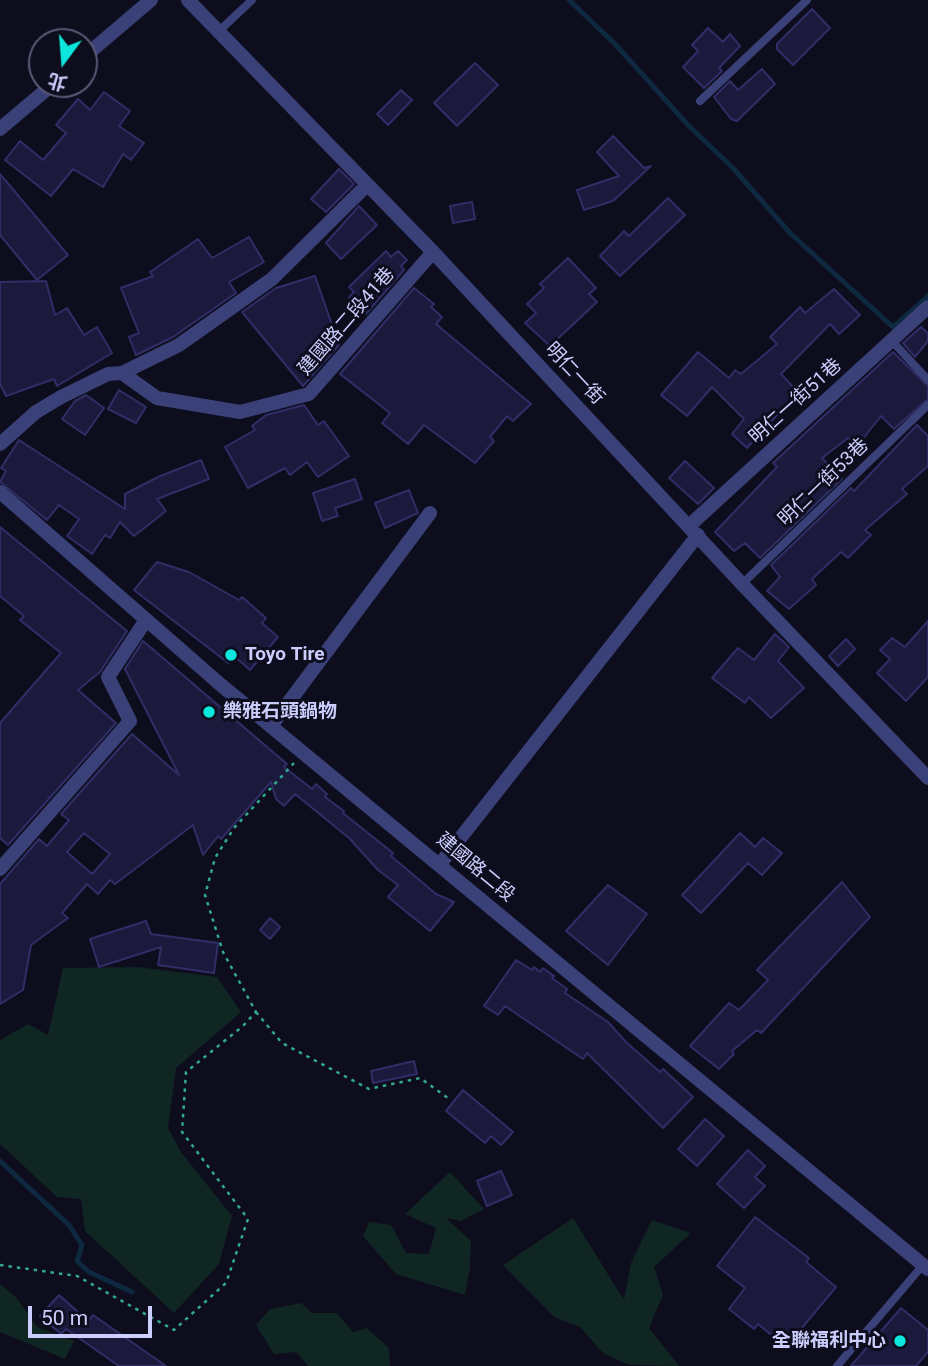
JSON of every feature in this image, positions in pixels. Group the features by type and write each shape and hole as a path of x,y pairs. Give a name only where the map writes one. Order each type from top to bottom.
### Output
{"street":[{"path":"98,45 151,0"},
{"name":"明仁一街","path":"188,0 433,252 742,584 928,778"},
{"path":"0,129 37,98"},
{"path":"0,444 36,412 108,374 122,373 168,352 272,279 367,185"},
{"name":"建國路二段41巷","path":"122,373 157,398 240,412 309,394 433,252"},
{"name":"明仁一街51巷","path":"440,864 694,530 928,307"},
{"name":"建國路二段","path":"0,492 303,753 926,1264"},
{"path":"271,726 430,513"},
{"path":"0,869 130,721 108,677 146,620"}],"lane":[{"path":"218,32 252,0"},
{"path":"700,101 807,0"},
{"path":"891,340 928,380"},
{"name":"明仁一街53巷","path":"742,584 928,405"},
{"path":"837,1366 926,1264"}],"path":[{"path":"303,753 234,828 215,858 205,895 223,952 256,1012 282,1043 369,1090 420,1078 449,1098"},
{"path":"0,1265 77,1276 174,1330 226,1283 248,1219 182,1132 186,1072 243,1026 256,1012"}],"green space":[{"path":"138,967 217,977 241,1012 176,1068 168,1128 181,1152 232,1216 219,1264 174,1313 85,1231 81,1199 57,1197 0,1144 0,1040 28,1024 48,1035 63,968"},
{"path":"450,1172 484,1209 461,1221 446,1218 471,1241 465,1295 396,1274 363,1236 369,1222 391,1225 406,1253 429,1254 436,1228 405,1214"},
{"path":"573,1218 624,1300 631,1263 652,1220 691,1233 654,1267 663,1295 649,1328 679,1366 629,1365 603,1353 580,1327 554,1317 503,1265"},
{"path":"0,1284 16,1297 37,1327 74,1341 65,1359 0,1332"},
{"path":"301,1303 312,1313 337,1313 353,1332 367,1328 389,1348 390,1366 308,1366 296,1352 274,1354 256,1325 270,1309"}],"building":[{"path":"812,9 830,28 793,65 777,49 777,44"},
{"path":"708,28 723,42 730,34 740,46 719,68 722,71 704,88 683,67 698,51 692,45"},
{"path":"475,63 498,85 457,126 434,103"},
{"path":"762,69 775,84 737,121 731,119 714,97 730,81 738,90"},
{"path":"401,90 412,100 388,125 377,114"},
{"path":"104,92 130,111 119,126 144,143 131,160 123,154 103,187 73,169 51,196 5,160 20,141 43,160 66,133 56,125 78,99 90,110"},
{"path":"613,136 644,168 651,166 613,201 584,210 577,190 619,176 597,152"},
{"path":"339,169 354,184 326,212 311,199"},
{"path":"0,174 68,255 37,280 0,235"},
{"path":"668,198 685,215 620,276 600,256 624,231 629,236"},
{"path":"472,202 475,219 453,223 450,206"},
{"path":"359,206 377,225 341,259 326,243"},
{"path":"249,237 264,262 229,282 236,293 173,337 136,355 129,337 139,333 121,288 153,276 150,272 198,239 212,258"},
{"path":"386,251 391,257 398,251 407,260 401,266 404,270 366,314 349,297 354,292 349,287"},
{"path":"568,258 596,288 589,294 597,302 550,346 525,323 536,313 527,304 544,288 540,284"},
{"path":"315,276 339,345 303,386 242,312 276,288"},
{"path":"46,281 55,315 67,308 84,335 97,327 112,353 57,386 54,379 6,396 0,384 0,282"},
{"path":"414,288 434,304 431,307 442,317 436,324 531,404 513,421 507,416 490,437 494,441 475,463 424,425 408,444 382,423 390,413 340,374"},
{"path":"834,289 860,315 839,334 830,324 781,374 798,392 747,448 732,434 744,419 712,387 687,416 661,395 698,352 729,378 735,370 741,374 777,344 770,337 800,307 805,313"},
{"path":"921,327 928,333 928,341 915,357 903,343"},
{"path":"893,352 928,386 928,399 894,429 881,416 858,445 848,438 822,458 842,479 760,558 745,543 734,551 715,532 777,467 773,463"},
{"path":"119,390 146,407 136,423 108,409"},
{"path":"86,395 104,408 85,435 62,419 75,401"},
{"path":"304,405 318,425 324,421 349,456 318,477 307,462 290,475 285,468 248,488 225,447 255,430 252,426 266,415"},
{"path":"917,425 928,436 928,466 902,489 907,494 865,530 871,535 848,558 841,552 812,579 816,585 789,609 767,591 780,577 771,565 851,488 854,491"},
{"path":"19,440 125,509 125,494 201,460 209,479 157,499 166,511 134,536 120,522 110,538 105,535 92,554 67,536 79,519 59,505 47,520 0,482 6,471 1,468"},
{"path":"685,461 714,488 698,504 669,478"},
{"path":"355,479 362,499 335,508 338,516 322,521 313,493"},
{"path":"409,490 418,513 385,528 375,503"},
{"path":"0,527 127,631 100,672 78,690 116,723 8,845 0,838 0,723 61,653 20,620 24,616 0,596"},
{"path":"157,562 189,572 239,600 242,597 266,618 262,623 278,637 250,670 234,656 228,663 134,590"},
{"path":"928,621 928,677 906,701 877,673 890,659 880,650 892,638 905,647"},
{"path":"775,634 789,647 778,661 804,688 771,718 749,697 745,703 712,678 738,648 754,660"},
{"path":"846,639 855,649 838,666 829,656"},
{"path":"143,641 287,764 284,767 312,789 316,784 327,794 325,797 393,853 391,856 436,894 454,902 430,931 388,897 398,885 378,870 349,838 295,794 284,806 276,799 271,782 221,839 218,836 203,855 193,825 115,884 110,880 98,894 87,884 62,913 68,918 31,945 23,990 0,1004 0,884 39,839 47,846 69,820 61,814 132,734 179,775 125,669","holes":["84,833 110,854 92,874 67,852"]},
{"path":"740,833 755,847 763,838 782,853 762,875 748,863 701,913 682,895"},
{"path":"842,882 870,917 761,1033 757,1030 732,1051 734,1054 719,1069 690,1046 729,1003 739,1010 768,980 757,970"},
{"path":"608,885 647,914 608,965 566,931"},
{"path":"270,918 280,927 270,939 260,930"},
{"path":"146,921 151,934 218,943 214,973 158,965 161,947 99,967 90,939"},
{"path":"516,960 532,970 534,967 540,972 543,968 554,976 552,978 567,989 565,993 608,1022 660,1072 663,1069 693,1097 663,1128 587,1053 583,1059 505,1006 498,1015 484,1006"},
{"path":"414,1061 417,1074 373,1083 371,1071"},
{"path":"463,1090 513,1132 501,1145 491,1136 485,1143 446,1111"},
{"path":"705,1119 724,1136 697,1166 678,1149"},
{"path":"748,1150 765,1166 755,1177 765,1186 744,1208 717,1184"},
{"path":"501,1171 512,1195 487,1206 477,1181"},
{"path":"755,1217 809,1258 806,1262 836,1287 786,1347 758,1324 754,1329 729,1309 745,1288 717,1266"},
{"path":"59,1295 88,1321 93,1315 166,1366 119,1366 66,1329 61,1334 40,1316"},
{"name":"全聯福利中心","path":"901,1308 928,1330 928,1352 916,1366 851,1366"}],"waterway":[{"path":"569,0 615,44 688,125 733,168 790,233 893,327 928,296"},
{"path":"0,1161 69,1225 82,1245 77,1261 89,1272 132,1292"}],"place":[{"name":"Toyo Tire","path":"231,655"},
{"name":"樂雅石頭鍋物","path":"209,712"},
{"name":"全聯福利中心","path":"900,1341"}]}
